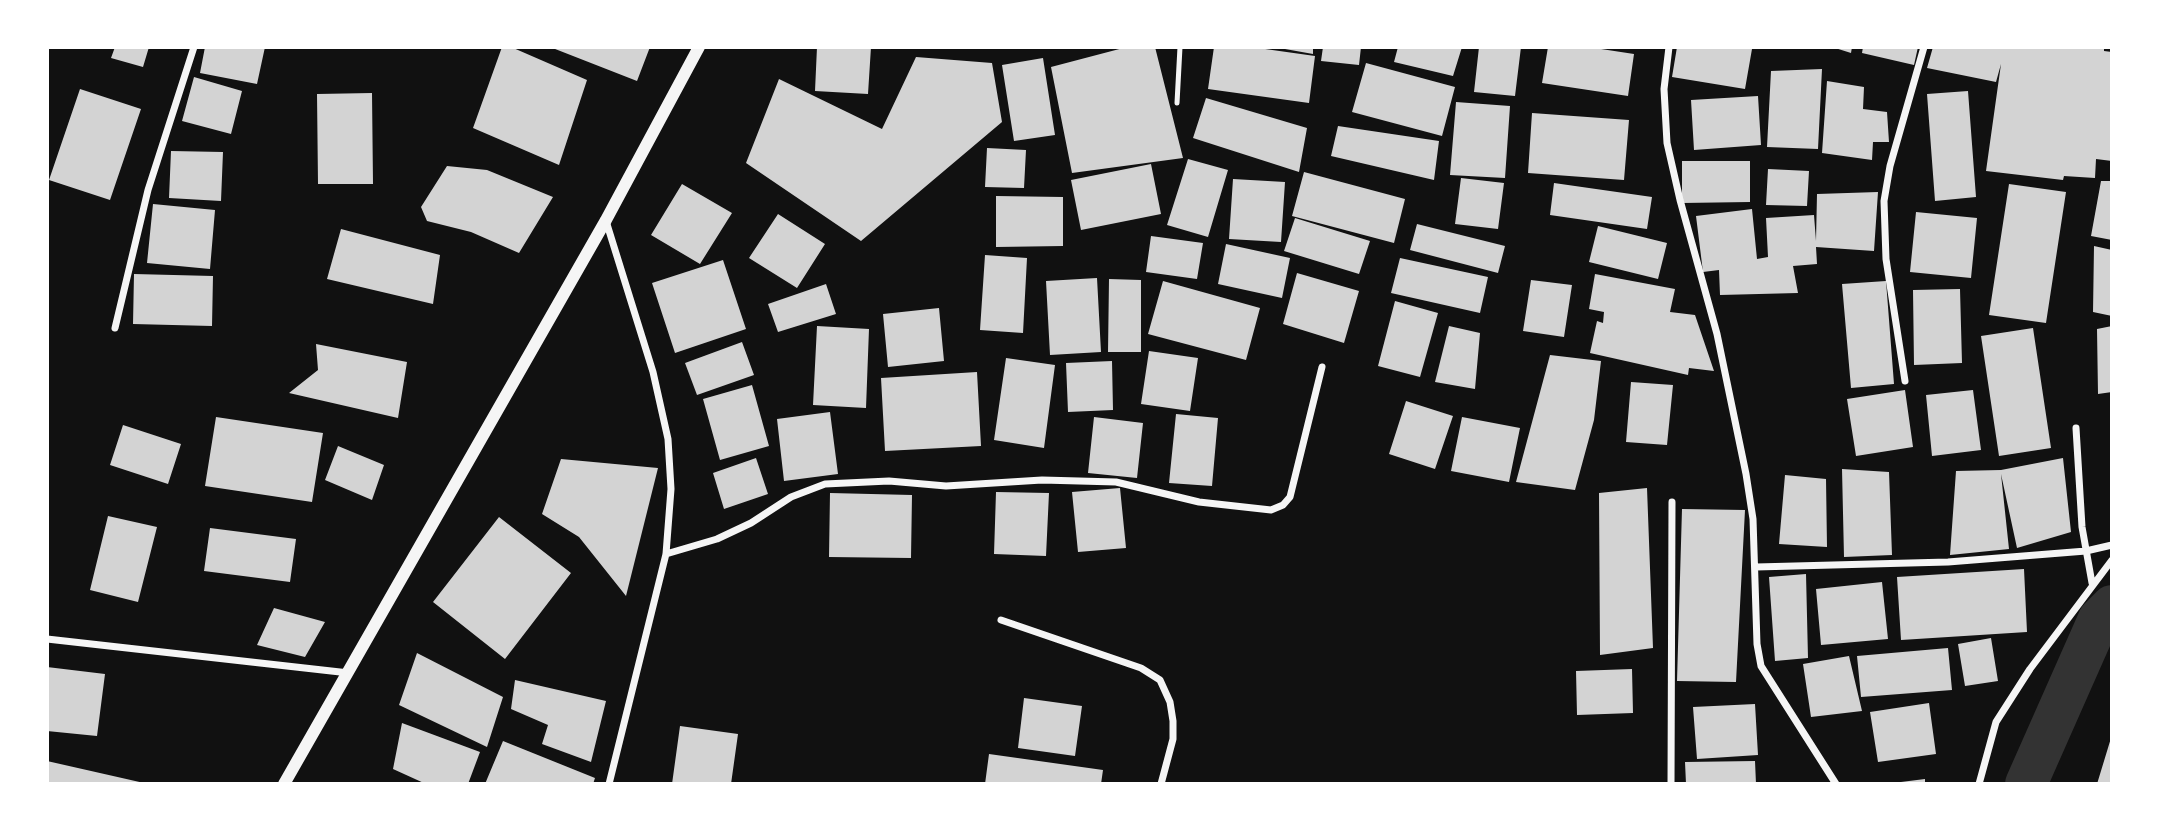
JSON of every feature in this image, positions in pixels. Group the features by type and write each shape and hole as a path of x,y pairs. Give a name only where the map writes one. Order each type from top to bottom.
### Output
{"street":[{"path":"114,328 148,190 194,47"},
{"path":"284,784 606,220 699,47"},
{"path":"1669,47 1664,89 1667,143 1717,334 1746,474 1756,568 1757,644 1761,666 1836,784"},
{"path":"1905,381 1886,259 1884,201 1903,115 1924,47"},
{"path":"606,220 653,372 668,439 671,489 666,554 609,784"},
{"path":"666,554 717,539 751,523 791,497 825,484 889,481 946,486 1042,480 1116,482 1199,502 1271,510 1283,505 1290,497 1322,367"},
{"path":"2077,428 2078,492 2092,583"},
{"path":"1671,784 1672,502"},
{"path":"1756,568 1948,562 2086,551 2112,545"},
{"path":"1979,784 1996,722 2092,583 2112,560"},
{"path":"1001,620 1141,668 1160,680 1170,702 1173,721 1173,739 1161,784"},
{"path":"47,639 349,673"}],"lane":[{"path":"1177,103 1180,47"}],"building":[{"path":"115,47 149,47 143,67 111,58"},
{"path":"205,47 265,47 257,84 200,73"},
{"path":"502,47 511,47 587,80 559,165 473,128"},
{"path":"550,47 650,47 637,81"},
{"path":"817,47 871,47 868,94 815,91"},
{"path":"1127,47 1155,47 1183,158 1072,173 1051,67"},
{"path":"1214,47 1251,47 1315,56 1309,103 1208,89"},
{"path":"1313,47 1313,54 1285,49"},
{"path":"1323,47 1361,47 1359,65 1321,61"},
{"path":"1398,47 1462,47 1453,76 1394,62"},
{"path":"1479,47 1521,47 1515,96 1474,92"},
{"path":"1548,47 1588,47 1634,54 1628,96 1542,83"},
{"path":"1677,47 1752,49 1745,89 1672,77"},
{"path":"1832,47 1852,47 1851,53"},
{"path":"1863,47 1918,47 1914,65 1862,53"},
{"path":"1933,47 2104,47 2104,51 2112,52 2112,161 2096,159 2095,178 2064,176 2063,180 1986,171 2001,64 1996,82 1927,68"},
{"path":"916,57 992,63 1002,122 861,241 746,163 779,79 882,129"},
{"path":"1043,58 1055,135 1014,141 1002,65"},
{"path":"1366,63 1455,87 1442,136 1352,112"},
{"path":"1822,69 1818,149 1767,147 1771,71"},
{"path":"194,77 242,91 231,134 182,121"},
{"path":"1827,81 1864,87 1863,109 1887,112 1889,142 1873,142 1872,160 1822,153"},
{"path":"80,89 141,109 110,200 49,180"},
{"path":"1968,91 1976,197 1935,201 1927,94"},
{"path":"372,93 373,184 318,184 317,94"},
{"path":"1758,96 1761,145 1694,150 1691,100"},
{"path":"1206,98 1307,128 1299,172 1193,138"},
{"path":"1456,102 1510,106 1505,178 1450,175"},
{"path":"1532,113 1629,120 1624,180 1528,173"},
{"path":"1338,126 1439,141 1434,180 1331,156"},
{"path":"987,148 1026,150 1024,188 985,187"},
{"path":"171,151 223,152 221,201 169,198"},
{"path":"1188,159 1228,170 1208,237 1167,225"},
{"path":"1682,161 1750,161 1750,202 1682,203"},
{"path":"1151,164 1161,214 1081,230 1071,180"},
{"path":"447,166 487,170 553,197 519,253 471,232 427,221 421,207"},
{"path":"1768,169 1809,171 1807,206 1766,205"},
{"path":"1304,172 1405,199 1394,243 1292,216"},
{"path":"1461,178 1504,183 1498,229 1455,224"},
{"path":"1233,179 1285,182 1281,242 1229,239"},
{"path":"2101,181 2112,181 2112,240 2091,236"},
{"path":"1554,183 1652,197 1647,229 1550,215"},
{"path":"682,184 732,213 700,264 651,235"},
{"path":"2009,184 2066,192 2046,323 1989,315"},
{"path":"1878,192 1874,251 1816,247 1817,264 1793,266 1798,293 1720,295 1719,270 1703,272 1696,216 1752,209 1757,259 1768,257 1766,218 1814,215 1816,241 1817,194"},
{"path":"996,196 1063,197 1063,246 996,247"},
{"path":"153,204 215,210 210,269 147,263"},
{"path":"1916,212 1977,218 1971,278 1910,272"},
{"path":"778,214 825,244 797,288 749,258"},
{"path":"1295,218 1370,241 1359,274 1284,251"},
{"path":"1417,224 1505,246 1498,273 1410,250"},
{"path":"1598,226 1667,243 1658,279 1589,262"},
{"path":"341,229 440,255 433,304 327,279"},
{"path":"1151,236 1203,243 1197,279 1146,272"},
{"path":"1226,244 1290,258 1282,298 1218,284"},
{"path":"2094,246 2112,250 2112,316 2093,312"},
{"path":"985,255 1027,258 1023,333 980,330"},
{"path":"1400,258 1488,277 1480,313 1391,293"},
{"path":"723,260 746,329 675,353 652,283"},
{"path":"1297,273 1359,291 1344,343 1283,324"},
{"path":"134,274 213,276 212,326 133,324"},
{"path":"1595,274 1675,289 1670,312 1695,315 1714,371 1689,368 1688,375 1590,353 1597,321 1603,323 1604,312 1589,309"},
{"path":"1097,278 1101,352 1050,355 1046,281"},
{"path":"1109,279 1141,280 1141,352 1108,352"},
{"path":"1531,280 1572,285 1564,337 1523,331"},
{"path":"1163,281 1260,308 1246,360 1148,334"},
{"path":"1886,281 1894,384 1851,388 1842,284"},
{"path":"826,284 836,314 778,332 768,304"},
{"path":"1960,289 1962,363 1914,365 1913,290"},
{"path":"1395,301 1438,313 1420,377 1378,366"},
{"path":"939,308 944,361 888,367 883,314"},
{"path":"817,326 869,329 866,408 813,405"},
{"path":"1449,326 1480,333 1475,389 1435,382"},
{"path":"2112,326 2112,392 2098,394 2097,329"},
{"path":"2033,328 2051,448 1999,456 1981,336"},
{"path":"742,342 754,375 697,395 685,363"},
{"path":"316,344 407,362 398,418 289,393 318,370"},
{"path":"1149,351 1198,358 1190,411 1141,404"},
{"path":"1550,355 1601,361 1594,420 1575,490 1516,482"},
{"path":"1006,358 1055,365 1044,448 994,440"},
{"path":"1112,361 1113,410 1068,412 1066,363"},
{"path":"977,372 981,446 885,451 881,378"},
{"path":"1631,382 1673,385 1667,445 1626,442"},
{"path":"752,385 769,446 720,460 703,399"},
{"path":"1905,390 1913,447 1856,456 1847,399"},
{"path":"1973,390 1981,450 1932,456 1926,395"},
{"path":"1406,401 1453,416 1435,469 1389,454"},
{"path":"830,412 838,474 784,481 777,419"},
{"path":"1176,414 1218,418 1212,486 1169,483"},
{"path":"216,417 323,433 312,502 205,486"},
{"path":"1094,417 1143,423 1137,478 1088,473"},
{"path":"1462,417 1520,428 1509,482 1451,471"},
{"path":"123,425 181,444 168,484 110,465"},
{"path":"338,446 384,465 372,500 325,480"},
{"path":"756,458 768,494 724,509 713,473"},
{"path":"2063,458 2071,532 2017,548 2001,474 2009,549 1950,555 1956,471 2001,470"},
{"path":"561,459 658,468 626,596 579,537 542,514"},
{"path":"1842,469 1889,472 1892,555 1844,557"},
{"path":"1785,475 1826,479 1827,547 1779,544"},
{"path":"1120,488 1126,548 1078,552 1072,492"},
{"path":"1647,488 1653,648 1600,655 1599,493"},
{"path":"996,492 1049,493 1046,556 994,554"},
{"path":"830,493 912,495 911,558 829,557"},
{"path":"1682,509 1745,510 1736,682 1677,681"},
{"path":"108,516 157,527 138,602 90,590"},
{"path":"499,517 571,573 505,659 433,602"},
{"path":"210,528 296,539 290,582 204,571"},
{"path":"2024,569 2027,632 1901,640 1897,577"},
{"path":"1806,574 1808,658 1775,661 1769,577"},
{"path":"1882,582 1888,639 1821,645 1816,589"},
{"path":"274,608 325,622 305,657 257,645"},
{"path":"1991,638 1998,681 1965,686 1958,644"},
{"path":"1948,648 1952,690 1861,697 1857,656"},
{"path":"417,653 503,697 487,747 399,705"},
{"path":"1849,656 1862,711 1811,717 1803,664"},
{"path":"47,667 105,674 97,736 47,731"},
{"path":"1632,669 1633,713 1577,715 1576,671"},
{"path":"515,680 606,701 591,762 542,744 548,725 511,709"},
{"path":"1024,698 1082,706 1075,756 1018,748"},
{"path":"1929,703 1936,754 1878,762 1870,712"},
{"path":"1755,704 1758,755 1697,759 1693,707"},
{"path":"402,723 480,752 468,784 426,784 393,769"},
{"path":"680,726 738,734 731,784 672,784"},
{"path":"2111,738 2112,784 2097,784"},
{"path":"503,741 595,778 593,784 485,784"},
{"path":"989,754 1103,770 1101,784 985,784"},
{"path":"47,761 144,783 144,784 47,784"},
{"path":"1755,761 1756,784 1686,784 1685,762"},
{"path":"1925,779 1925,784 1901,784 1901,782"}],"waterway":[{"path":"2026,784 2099,619 2112,606"}]}
